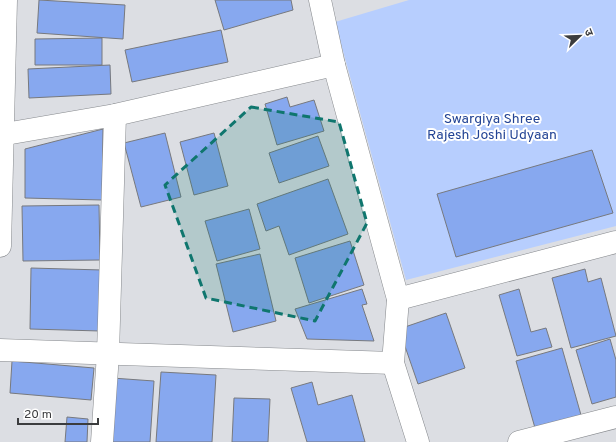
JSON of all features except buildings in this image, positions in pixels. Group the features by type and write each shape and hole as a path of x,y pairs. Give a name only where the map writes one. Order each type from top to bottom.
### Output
{"street":[{"path":"0,246 6,0"},
{"path":"322,1 334,65 398,299 393,363 418,442"},
{"path":"2,134 115,115 334,65"},
{"path":"102,442 108,354 115,115"},
{"path":"398,299 616,242"},
{"path":"0,350 393,363"},
{"path":"519,442 616,417"}],"highlighted area":[{"path":"251,107 339,122 367,223 315,321 206,298 165,185"}],"green space":[{"name":"Swargiya Shree Rajesh Joshi Udyaan","path":"409,0 616,0 616,226 406,280 335,22"}]}
